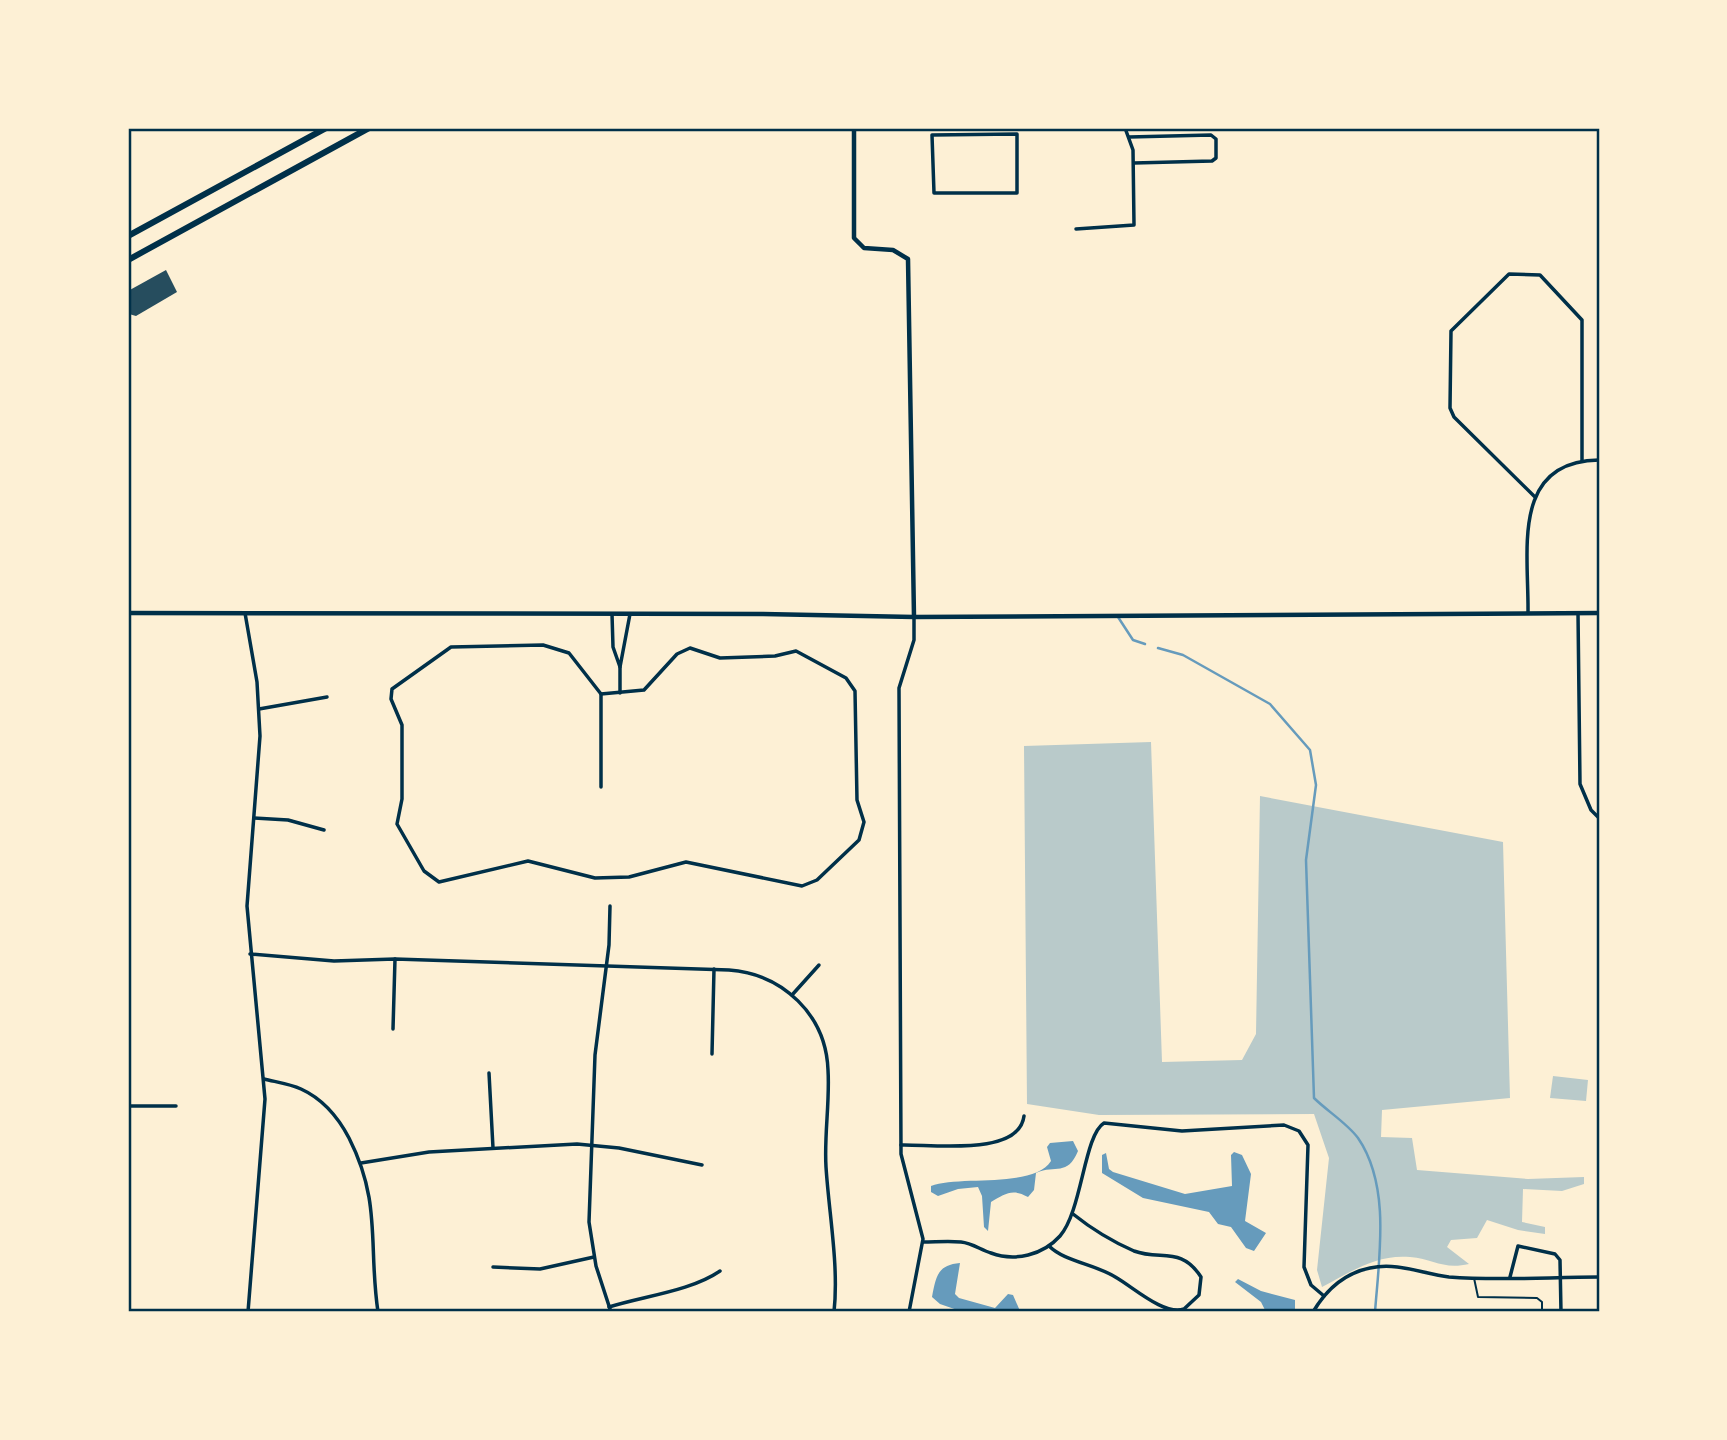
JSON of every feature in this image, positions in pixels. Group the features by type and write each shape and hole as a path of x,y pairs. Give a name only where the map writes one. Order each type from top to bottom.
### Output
{"main road":[{"path":"128,236 326,128"},
{"path":"128,260 369,128"}],"street":[{"path":"854,128 854,237 864,248 894,250 908,259 914,640 899,688 901,1145 902,1168 921,1224 923,1242 909,1312"},
{"path":"984,128 984,135"},
{"path":"1076,229 1134,225 1134,163 1125,128"},
{"path":"1017,134 1017,193 934,193 932,135 984,135 1017,134"},
{"path":"1129,136 1211,135 1216,139 1216,158 1212,161 1134,163"},
{"path":"1535,497 1452,414 1449,336 1453,328 1505,276 1514,273 1539,275 1583,320 1582,461"},
{"path":"1528,613 1528,518 1535,497 1552,474 1582,461 1599,460"},
{"path":"128,613 914,617 1599,613"},
{"path":"245,613 259,709 259,770 247,888 250,954 264,1079 264,1126 248,1312"},
{"path":"1578,613 1580,784 1591,810 1599,818"},
{"path":"612,614 613,647 620,667"},
{"path":"620,694 620,667 630,614"},
{"path":"601,694 644,690 677,654 690,648 720,658 775,656 796,651 849,682 857,702 857,800 863,829 859,841 819,879 806,886 689,862 629,877 595,878 528,861 447,882 436,881 425,874 397,821 402,799 402,725 391,693 395,686 429,661 455,646 551,646 575,659 601,694 601,787"},
{"path":"259,709 327,696"},
{"path":"254,818 288,820 324,830"},
{"path":"610,906 606,967 595,1055 589,1222 594,1257 610,1310 654,1293 700,1284 720,1271"},
{"path":"250,954 334,961 395,959 714,969 757,975 792,995 816,1024 828,1063 825,1147 834,1312"},
{"path":"393,1029 395,959"},
{"path":"792,995 818,965"},
{"path":"712,1054 714,969"},
{"path":"489,1073 493,1149"},
{"path":"264,1079 299,1088 324,1104 341,1124 361,1163 373,1212 377,1312"},
{"path":"128,1106 176,1106"},
{"path":"901,1145 1000,1143 1016,1134 1024,1116"},
{"path":"923,1242 962,1242 1009,1257 1030,1254 1049,1246 1062,1234 1073,1214 1093,1134 1102,1124 1182,1130 1281,1124 1299,1131 1310,1151 1303,1228 1304,1272 1311,1285 1324,1296"},
{"path":"361,1163 422,1153 592,1145 702,1165"},
{"path":"1049,1246 1063,1257 1102,1268 1173,1311 1182,1311 1190,1306 1202,1289 1198,1273 1180,1257 1135,1251 1098,1234 1073,1214"},
{"path":"1510,1277 1515,1249 1521,1246 1557,1255 1560,1261 1561,1312"},
{"path":"493,1267 540,1269 594,1257"},
{"path":"1313,1312 1324,1296 1349,1275 1377,1266 1447,1277 1599,1277"}],"lane":[{"path":"1474,1277 1478,1297 1537,1298 1542,1302 1542,1312"}],"shaded area":[{"path":"1151,742 1162,1062 1242,1060 1256,1034 1260,796 1503,842 1510,1098 1382,1110 1381,1137 1412,1138 1417,1170 1528,1179 1584,1177 1584,1184 1562,1191 1523,1189 1522,1222 1545,1227 1545,1234 1518,1230 1487,1220 1477,1238 1451,1240 1447,1247 1469,1264 1445,1265 1410,1257 1386,1258 1364,1265 1322,1287 1317,1270 1329,1158 1314,1114 1099,1115 1027,1104 1024,746"},
{"path":"1553,1076 1588,1080 1586,1101 1550,1098"}],"water":[{"path":"1073,1141 1078,1151 1070,1164 1036,1173 1034,1190 1028,1197 1013,1193 991,1202 988,1231 984,1227 982,1196 978,1187 958,1189 938,1196 931,1192 931,1186 943,1183 1029,1175 1042,1170 1051,1161 1047,1147 1050,1143"},
{"path":"1234,1152 1242,1155 1251,1174 1245,1221 1266,1233 1254,1251 1246,1248 1231,1227 1218,1224 1209,1212 1143,1198 1102,1173 1102,1155 1106,1153 1109,1169 1113,1172 1185,1194 1232,1186 1231,1155"},
{"path":"960,1263 955,1294 959,1298 995,1308 1008,1294 1013,1295 1020,1311 1049,1312 963,1312 940,1304 932,1297 939,1273 946,1266"},
{"path":"1238,1279 1261,1291 1295,1300 1295,1312 1266,1312 1261,1302 1235,1282"}],"building":[{"path":"166,270 177,292 136,316 129,314 128,291"}],"waterway":[{"path":"1118,617 1133,640 1145,644"},
{"path":"1158,648 1183,655 1270,704 1310,750 1316,785 1306,860 1314,1098 1358,1138 1375,1178 1380,1223 1375,1312"}]}
